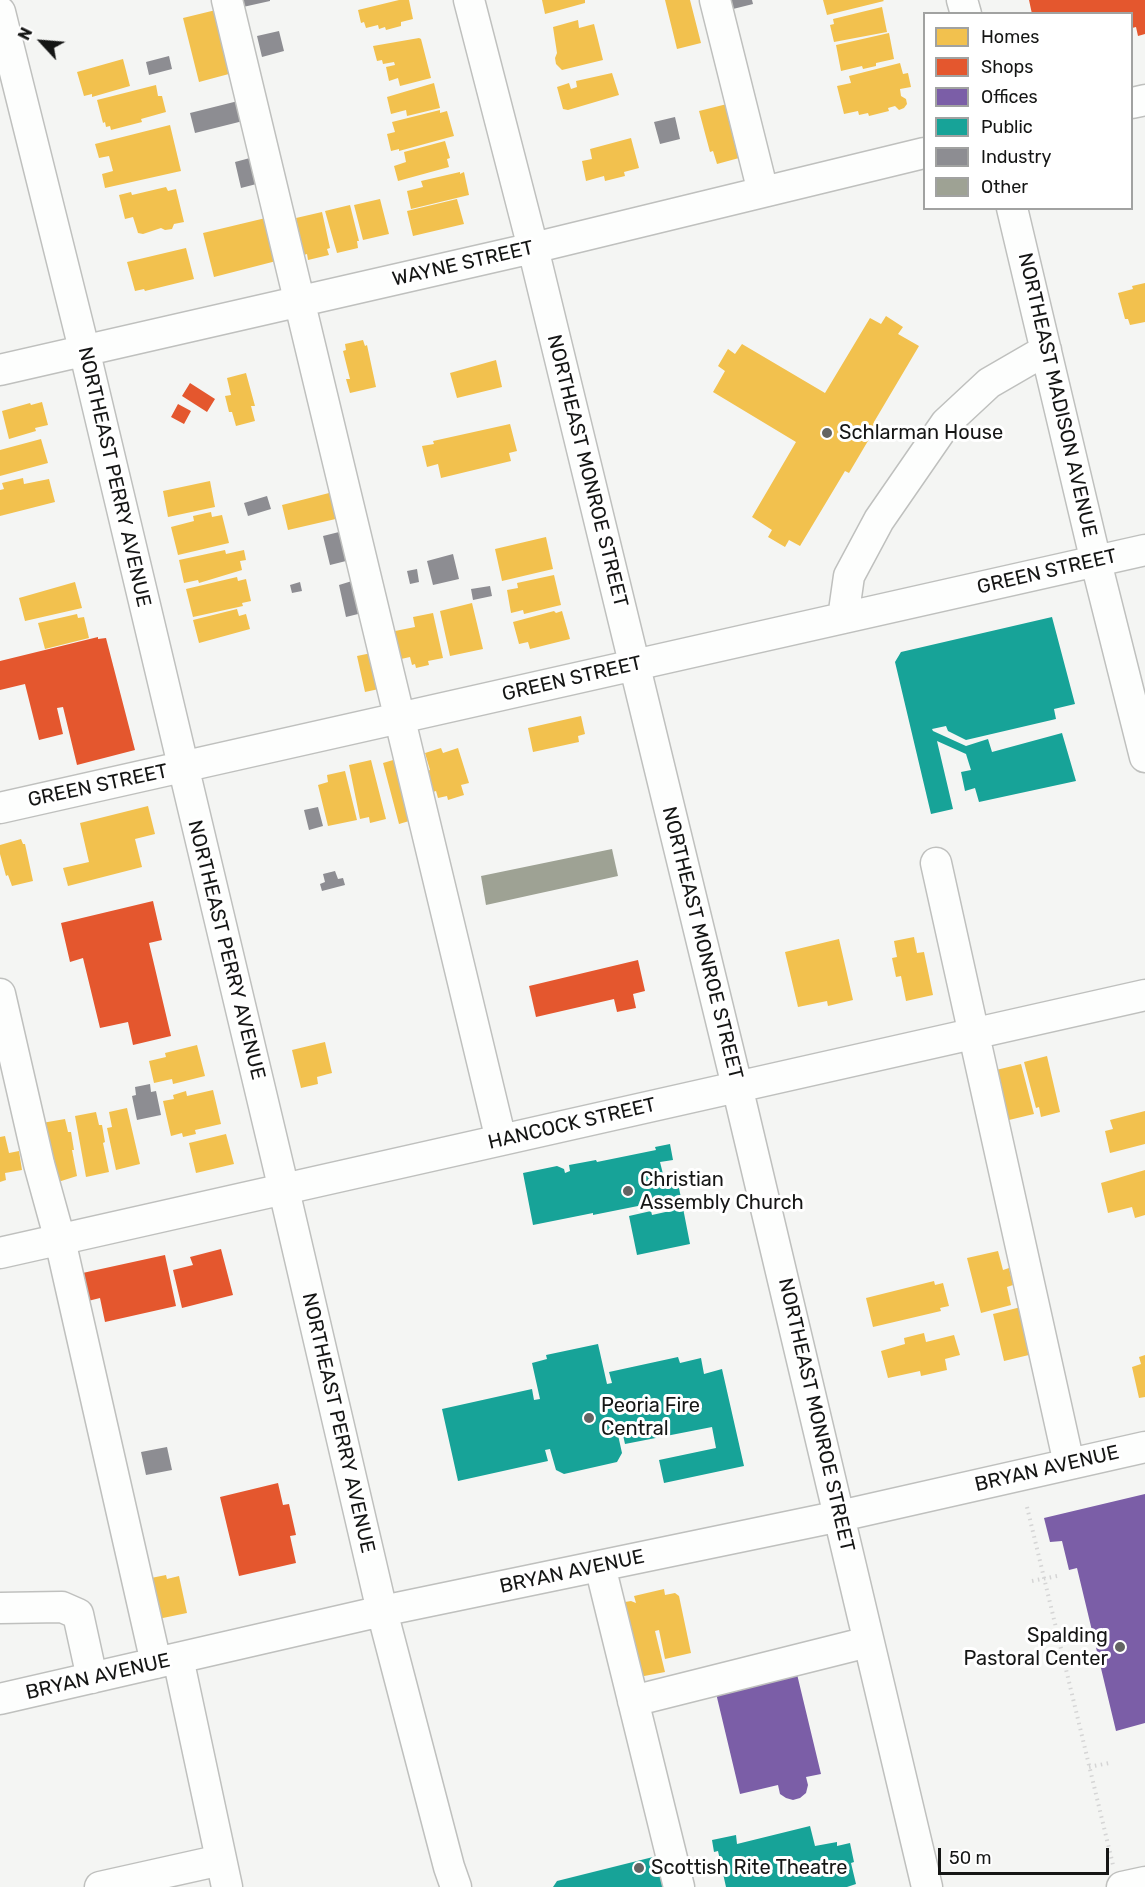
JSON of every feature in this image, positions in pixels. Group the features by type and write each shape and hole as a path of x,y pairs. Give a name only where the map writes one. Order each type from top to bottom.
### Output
{"street":[{"path":"227,0 501,1140"},
{"name":"NORTHEAST MONROE STREET","path":"470,0 533,248 737,1086 927,1887"},
{"path":"715,0 763,192"},
{"name":"NORTHEAST PERRY AVENUE","path":"0,12 84,350 382,1611 456,1887"},
{"name":"WAYNE STREET","path":"0,370 533,248 923,153"},
{"name":"NORTHEAST MADISON AVENUE","path":"1012,210 1145,757"},
{"path":"843,618 849,576 879,520 946,423 988,383 1046,350"},
{"name":"GREEN STREET","path":"0,808 1145,550"},
{"path":"936,863 1069,1464"},
{"path":"0,994 39,1164 224,1873 100,1887"},
{"name":"HANCOCK STREET","path":"0,1253 1145,995"},
{"name":"BRYAN AVENUE","path":"0,1699 382,1611 840,1516 1145,1447"},
{"path":"600,1566 678,1887"},
{"path":"0,1608 62,1606 78,1614 92,1678"},
{"path":"633,1701 868,1642"},
{"path":"1118,1878 1145,1882"}],"path":[{"path":"1027,1507 1118,1878"},
{"path":"1032,1581 1057,1576"},
{"path":"1089,1767 1109,1763"}],"building: Homes":[{"path":"399,0 409,0 413,19 401,22 401,26 386,30 385,27 379,29 378,25 366,28 364,22 361,23 358,10"},
{"path":"542,0 585,0 585,3 545,14"},
{"path":"665,0 690,0 701,43 677,49"},
{"path":"823,0 883,0 884,1 827,15"},
{"path":"882,7 887,32 834,42 830,25 834,24 833,19"},
{"path":"224,8 240,71 199,82 183,18"},
{"path":"578,20 579,28 594,24 603,60 562,70 556,64 557,53 553,27"},
{"path":"889,33 894,59 863,69 862,66 841,71 836,45"},
{"path":"419,38 431,78 400,86 398,78 389,81 386,67 395,65 394,62 383,64 382,60 377,61 373,46"},
{"path":"123,59 130,86 92,97 92,94 84,96 77,72"},
{"path":"900,63 903,74 908,73 911,87 900,89 901,96 906,99 907,104 904,108 899,110 895,106 888,108 889,111 869,116 868,113 859,115 858,111 844,114 837,86 851,83 849,76"},
{"path":"612,73 619,95 568,110 563,109 557,87 569,83 571,89 577,87 576,81"},
{"path":"434,83 440,108 407,116 406,110 391,114 387,97"},
{"path":"156,85 158,96 162,96 166,112 141,119 142,122 111,130 110,126 106,127 97,100"},
{"path":"731,103 739,158 717,164 713,151 710,152 699,111"},
{"path":"440,110 440,113 447,111 454,136 399,151 399,149 391,151 387,134 395,132 392,122"},
{"path":"170,125 181,171 105,188 102,174 113,171 109,156 99,158 95,144"},
{"path":"631,138 639,168 624,172 625,176 605,181 604,176 586,181 582,161 592,159 590,149"},
{"path":"445,141 450,158 447,159 449,167 398,181 394,166 406,162 404,152"},
{"path":"460,172 460,174 464,172 469,195 411,209 407,191 423,187 421,181"},
{"path":"166,187 168,191 176,189 184,222 174,224 172,229 161,228 143,234 138,233 133,217 125,219 119,195 131,192 132,195"},
{"path":"380,199 389,234 363,240 354,205"},
{"path":"457,199 464,224 413,236 407,211"},
{"path":"350,205 359,241 357,241 358,248 337,253 325,211"},
{"path":"322,212 330,248 327,249 329,255 308,260 307,254 304,255 296,218"},
{"path":"274,216 284,259 214,277 203,233"},
{"path":"186,248 194,279 145,291 144,289 135,291 127,262"},
{"path":"1145,283 1145,322 1130,325 1128,319 1125,319 1118,293"},
{"name":"Schlarman House","path":"886,316 903,327 898,334 919,346 874,422 878,424 849,473 845,471 800,546 789,540 785,547 768,537 772,530 752,517 796,442 713,392 725,371 718,366 728,349 735,354 742,344 825,393 870,318 881,324"},
{"path":"363,340 365,346 367,345 376,387 350,393 346,379 350,379 343,351 346,350 345,344"},
{"path":"496,360 502,387 457,398 450,373"},
{"path":"246,373 255,406 251,406 255,421 236,426 225,396 231,395 227,378"},
{"path":"42,402 48,425 9,439 2,411"},
{"path":"510,424 517,451 509,453 511,461 441,478 438,464 427,467 422,446 434,444 433,441"},
{"path":"41,439 48,463 0,476 0,450"},
{"path":"23,478 24,484 49,479 55,502 0,516 0,490 4,489 2,483"},
{"path":"210,481 215,507 168,517 163,491"},
{"path":"333,492 340,518 288,530 282,505"},
{"path":"211,512 212,517 222,515 229,543 178,555 171,527 194,521 193,516"},
{"path":"546,537 553,569 502,581 495,549"},
{"path":"225,550 226,554 244,550 246,560 240,561 242,570 199,583 198,580 184,583 179,560"},
{"path":"554,575 561,605 524,614 523,610 511,613 507,590 518,588 517,583"},
{"path":"237,577 238,581 246,579 251,601 242,603 243,606 193,617 186,589"},
{"path":"75,582 82,608 25,621 19,598"},
{"path":"472,603 483,649 450,656 440,611"},
{"path":"237,609 239,616 246,614 250,629 199,643 193,620"},
{"path":"554,611 556,613 562,611 570,639 530,649 528,642 519,644 513,622"},
{"path":"433,613 443,658 428,661 429,665 416,668 415,664 412,665 410,657 401,659 395,631 415,627 413,617"},
{"path":"77,614 78,618 84,617 89,638 45,649 38,623"},
{"path":"381,651 388,687 365,692 357,656"},
{"path":"581,716 585,734 578,736 579,742 533,752 528,728"},
{"path":"441,748 443,753 458,748 469,783 461,785 464,795 448,800 447,796 438,798 436,791 433,792 427,771 430,770 425,753"},
{"path":"400,758 416,819 399,824 383,763"},
{"path":"371,760 386,819 370,823 369,817 360,819 349,765"},
{"path":"345,771 357,820 328,826 318,785 328,782 327,775"},
{"path":"148,806 155,834 135,839 142,867 68,886 63,868 89,862 80,823"},
{"path":"21,839 25,844 33,881 12,886 8,875 6,876 0,845"},
{"path":"914,937 917,953 924,952 933,995 906,1001 901,976 896,977 892,958 897,957 894,941"},
{"path":"839,939 853,1000 828,1006 827,1001 798,1007 785,952"},
{"path":"325,1042 332,1073 317,1077 318,1084 301,1088 292,1050"},
{"path":"197,1045 205,1076 173,1084 172,1079 154,1083 149,1061 166,1057 165,1053"},
{"path":"1047,1056 1060,1112 1041,1117 1039,1107 1036,1108 1024,1062"},
{"path":"1021,1064 1034,1114 1009,1120 996,1070"},
{"path":"213,1090 221,1124 195,1130 196,1134 183,1137 182,1133 171,1136 163,1101 174,1099 173,1095 186,1091 187,1096"},
{"path":"127,1108 140,1164 116,1170 107,1128 112,1127 109,1112"},
{"path":"1145,1111 1145,1144 1110,1153 1105,1131 1113,1129 1110,1120"},
{"path":"96,1112 99,1125 102,1125 109,1172 86,1177 75,1116"},
{"path":"65,1119 68,1132 71,1132 77,1176 58,1182 42,1123"},
{"path":"226,1134 234,1164 196,1173 189,1143"},
{"path":"5,1136 9,1153 19,1151 22,1170 5,1173 6,1180 0,1182 0,1137"},
{"path":"1145,1170 1145,1215 1135,1218 1132,1207 1108,1213 1101,1183"},
{"path":"998,1251 1003,1270 1009,1268 1013,1285 1007,1287 1011,1305 981,1313 967,1258"},
{"path":"934,1281 935,1285 943,1283 949,1306 940,1308 941,1311 873,1327 866,1298"},
{"path":"1021,1307 1033,1354 1004,1361 993,1314"},
{"path":"924,1333 926,1342 954,1335 960,1355 945,1359 947,1370 921,1376 920,1371 888,1378 881,1351 905,1344 904,1338"},
{"path":"1145,1355 1145,1397 1139,1398 1132,1367 1141,1364 1139,1357"},
{"path":"166,1575 167,1579 179,1576 187,1613 158,1619 151,1578"},
{"path":"664,1589 665,1595 675,1593 679,1596 691,1653 665,1659 659,1630 655,1631 665,1672 639,1677 620,1608 625,1602 636,1603 634,1596"}],"building: Shops":[{"path":"1029,0 1145,0 1145,34 1138,36 1136,27 1133,28 1133,12 1032,12"},
{"path":"190,383 215,399 207,412 182,396"},
{"path":"178,404 191,411 184,424 171,417"},
{"path":"98,637 98,639 106,638 135,750 77,765 63,707 57,708 63,734 39,740 25,684 0,690 0,661"},
{"path":"153,901 162,940 149,943 171,1036 133,1045 128,1022 100,1028 83,958 70,962 61,923"},
{"path":"638,960 645,991 633,994 636,1008 617,1012 614,999 536,1017 529,986"},
{"path":"221,1249 233,1295 182,1308 173,1270 193,1265 190,1257"},
{"path":"165,1255 176,1306 105,1322 100,1298 84,1302 78,1274"},
{"path":"278,1483 283,1505 289,1504 296,1535 290,1536 296,1563 239,1576 220,1497"}],"building: Offices":[{"name":"Spalding Pastoral Center","path":"1145,1494 1145,1723 1116,1731 1077,1568 1069,1570 1062,1541 1050,1542 1044,1518"},
{"path":"796,1670 821,1774 806,1777 808,1785 806,1793 793,1800 780,1794 778,1785 740,1794 715,1689"}],"building: Public":[{"path":"1052,617 1075,704 1054,709 1056,719 966,740 948,731 946,726 932,729 966,746 988,739 992,752 1062,733 1076,781 979,802 975,788 965,791 961,772 971,770 966,754 937,741 953,809 931,814 895,662 901,652"},
{"path":"670,1144 673,1160 660,1162 666,1186 678,1183 681,1198 678,1198 680,1208 683,1208 690,1244 637,1255 629,1216 651,1211 652,1215 670,1211 668,1200 533,1225 523,1173 557,1166 564,1169 565,1173 570,1171 569,1165 596,1160 597,1162 656,1150 655,1147"},
{"name":"Peoria Fire Central","path":"598,1344 607,1384 612,1383 609,1372 678,1357 680,1363 701,1358 704,1374 722,1369 744,1466 664,1483 659,1460 716,1448 712,1427 625,1444 623,1435 618,1435 622,1453 617,1462 564,1474 556,1470 550,1449 545,1450 548,1461 458,1481 442,1409 532,1389 534,1400 540,1399 532,1363 547,1359 546,1355"},
{"path":"810,1826 815,1846 837,1842 837,1846 850,1843 854,1862 851,1863 856,1884 847,1887 726,1887 718,1851 714,1852 712,1840 736,1835 737,1844"},
{"name":"Scottish Rite Theatre","path":"665,1854 673,1887 553,1887 557,1881"}],"building: Industry":[{"path":"242,0 270,0 270,1 243,7"},
{"path":"727,0 752,0 753,4 729,10"},
{"path":"279,31 284,51 262,57 257,36"},
{"path":"169,56 172,69 149,75 146,62"},
{"path":"246,99 251,119 195,133 190,113"},
{"path":"675,117 680,139 660,144 654,122"},
{"path":"261,155 268,181 241,188 235,162"},
{"path":"267,496 271,509 248,516 244,503"},
{"path":"343,531 350,560 330,565 323,536"},
{"path":"453,554 459,579 433,585 427,561"},
{"path":"417,569 419,582 410,584 407,571"},
{"path":"352,581 370,611 346,617 339,585"},
{"path":"300,582 302,591 292,593 290,585"},
{"path":"490,586 492,596 473,600 471,589"},
{"path":"318,807 323,826 309,830 304,810"},
{"path":"335,871 338,879 343,878 345,885 322,891 320,884 325,882 323,874"},
{"path":"150,1084 151,1092 156,1091 161,1115 137,1120 132,1096 136,1095 135,1087"},
{"path":"167,1447 172,1470 146,1475 141,1452"}],"building: Other":[{"path":"612,849 618,876 486,905 481,876"}],"place":[{"name":"Schlarman House","path":"827,433"},
{"name":"Christian Assembly Church","path":"628,1191"},
{"name":"Peoria Fire Central","path":"589,1418"},
{"name":"Spalding Pastoral Center","path":"1120,1647"},
{"name":"Scottish Rite Theatre","path":"639,1868"}]}
